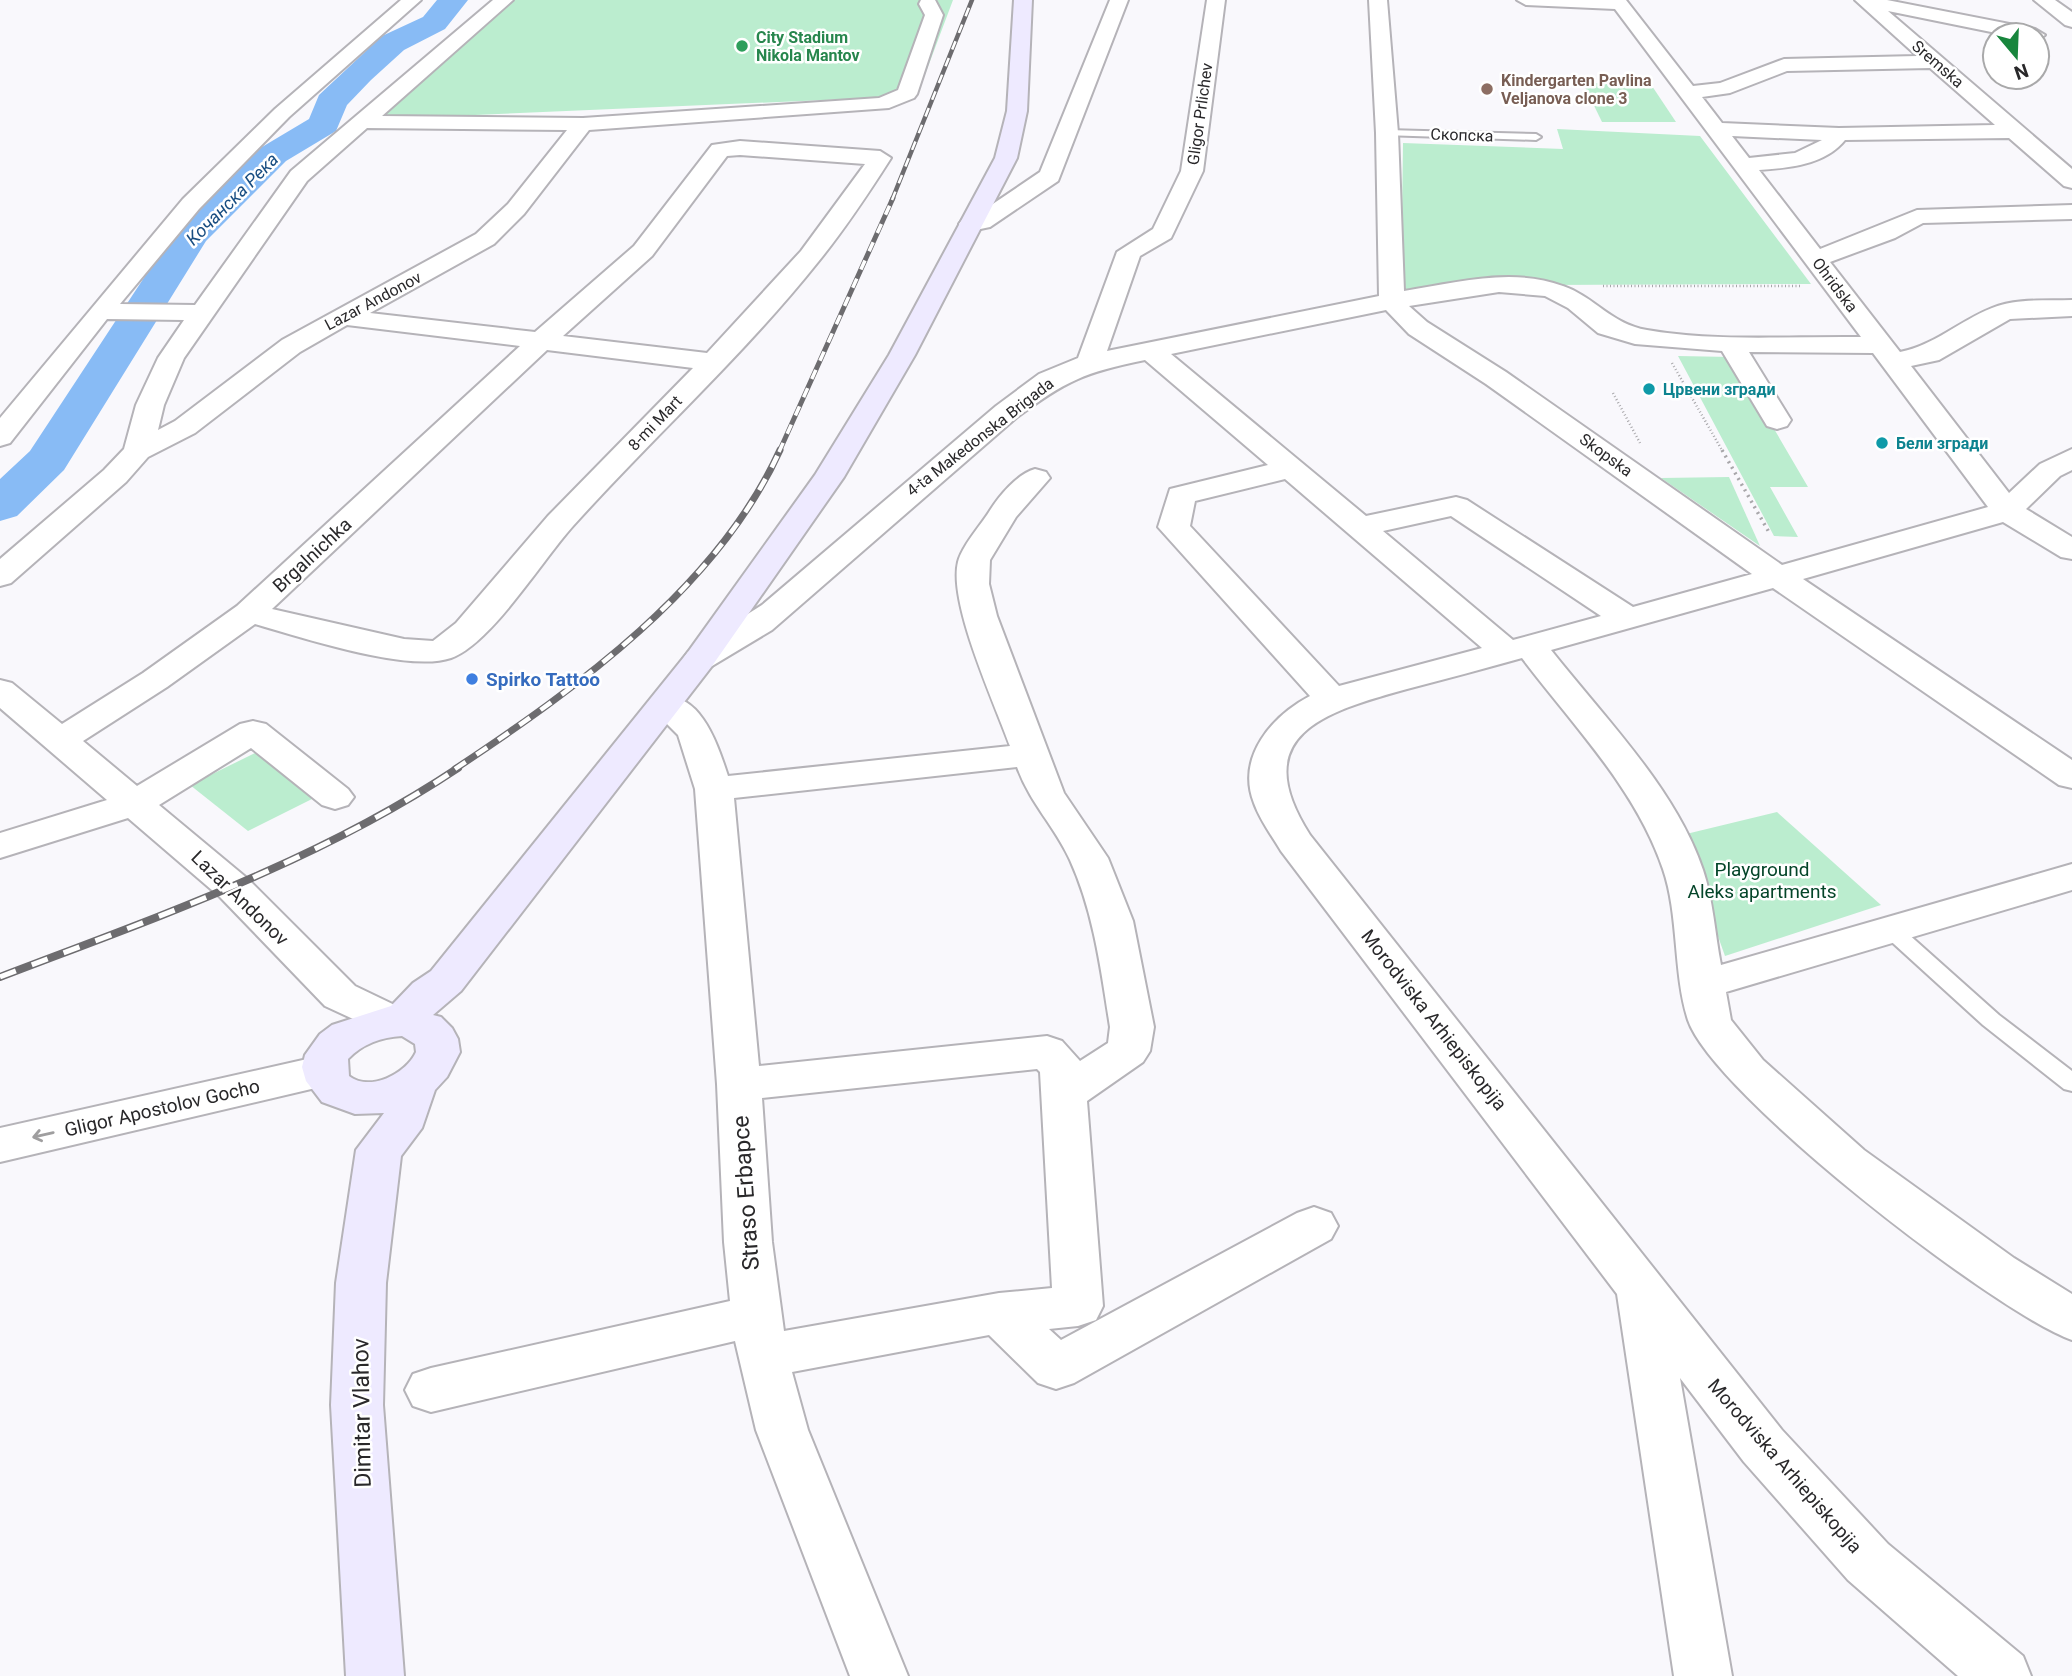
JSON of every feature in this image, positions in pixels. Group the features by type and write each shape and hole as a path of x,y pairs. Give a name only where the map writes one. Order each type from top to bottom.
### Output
{"street":[{"path":"0,437 100,311 191,204 282,113 412,0"},
{"name":"Lazar Andonov","path":"138,450 158,383 203,313 299,176 504,0"},
{"path":"339,1070 362,1027 406,1023 442,996 446,981 666,705 829,477 902,355 1006,158 1017,111 1023,0"},
{"path":"971,224 982,222 1050,176 1119,0"},
{"name":"Gligor Prlichev","path":"1090,363 1129,253 1163,233 1192,171 1216,0"},
{"path":"1378,0 1387,133 1392,301"},
{"path":"1526,0 1618,2"},
{"path":"2043,0 2072,21"},
{"path":"1863,1 1981,24"},
{"name":"Sremska","path":"1863,1 2072,181"},
{"name":"Ohridska","path":"1618,2 2007,511 2072,550"},
{"path":"362,122 583,124 893,102 907,94 909,89 934,15 928,4"},
{"path":"1689,92 1723,89 1784,65 1936,62"},
{"name":"Lazar Andonov","path":"0,576 115,476 138,450 185,427 252,373 342,317 485,239 516,209 583,124"},
{"path":"1717,129 1839,134 2014,131"},
{"path":"1744,165 1807,155 1833,144 1839,134"},
{"name":"8-mi Mart","path":"249,613 420,653 453,644 561,521 813,253 852,204 880,158 752,148 720,150"},
{"name":"Brgalnichka","path":"59,741 155,680 249,613 541,341 643,251 720,150"},
{"path":"1816,259 1887,233 1917,217 1939,214 2072,212"},
{"name":"4-ta Makedonska Brigada","path":"700,659 727,646 785,605 812,576 1006,412 1049,380 1090,363 1392,301 1489,285 1529,285 1554,291"},
{"path":"1554,291 1568,297 1607,327 1644,338 1886,354 1930,354 2001,313 2019,309 2072,308"},
{"name":"Skopska","path":"1392,301 1405,318 1418,328 1775,556 2072,777"},
{"path":"100,311 203,313"},
{"path":"342,317 713,362"},
{"path":"1731,344 1777,420"},
{"path":"1150,350 1360,527 1518,649 1633,780 1676,848 1684,872 1710,1021 1726,1046 1772,1094 1848,1162 1997,1272 2072,1319"},
{"path":"2007,511 2050,470 2072,458"},
{"path":"1289,469 1181,495 1174,527 1332,699"},
{"path":"1035,478 1004,512 974,561 973,584 980,616 1045,793 1089,858 1113,921 1132,1027 1128,1051 1064,1094"},
{"path":"1360,527 1456,506 1628,619"},
{"name":"Morodviska Arhiepiskopija","path":"2002,1676 1980,1661 1868,1562 1763,1446 1640,1290 1530,1141 1295,842 1272,802 1266,781 1275,743 1289,725 1307,711 1332,699 1628,619 1775,556 2007,511"},
{"name":"Lazar Andonov","path":"0,690 234,888 340,996 406,1023"},
{"name":"Straso Erbapce","path":"666,705 695,731 714,789 758,1336 782,1430 879,1676"},
{"path":"0,846 136,803 253,732 335,797"},
{"path":"714,789 1031,755"},
{"path":"1704,984 2072,877"},
{"path":"340,996 339,1070 358,1121 379,1150 397,1131 406,1116 414,1085"},
{"path":"339,1070 383,1098 414,1085 436,1061 438,1048 434,1037 406,1023"},
{"path":"431,1390 758,1336 1078,1306 1062,1068 1047,1052 739,1084"},
{"name":"Gligor Apostolov Gocho","path":"0,1145 339,1070"},
{"name":"Dimitar Vlahov","path":"374,1676 357,1405 361,1283 379,1150"},
{"path":"999,1313 1056,1368 1314,1226"},
{"path":"1640,1290 1703,1676"}],"lane":[{"name":"Скопска","path":"1387,133 1536,137"},
{"path":"1890,929 1991,1020 2072,1083"}],"path":[{"path":"1554,291 1565,287 1804,286"},
{"path":"1669,358 1775,556"},
{"path":"1613,393 1632,428"}],"green space":[{"path":"502,0 953,0 917,96 381,119"},
{"path":"1583,83 1650,83 1676,122 1602,122"},
{"path":"1557,129 1700,136 1811,284 1543,285 1401,293 1403,143 1563,149"},
{"path":"1678,356 1732,357 1808,487 1770,487 1798,537 1774,536"},
{"path":"1729,477 1760,546 1661,478"},
{"path":"255,753 314,798 248,831 190,785"},
{"name":"Playground Aleks apartments","path":"1777,812 1881,905 1725,956 1682,835"}],"waterway":[{"name":"Кочанска Река","path":"0,506 47,460 191,234 274,154 324,124 331,102 393,43 434,23 453,0"}],"railway":[{"path":"892,200 972,0"},
{"path":"779,451 893,198"},
{"path":"455,769 595,669 640,631 682,590 720,546 753,500 779,451"},
{"path":"0,977 177,909 293,860 404,802 458,768"}],"place":[{"name":"City Stadium Nikola Mantov","path":"742,46"},
{"name":"Kindergarten Pavlina Veljanova clone 3","path":"1487,89"},
{"name":"Црвени згради","path":"1649,389"},
{"name":"Бели згради","path":"1882,443"},
{"name":"Spirko Tattoo","path":"472,679"}]}
